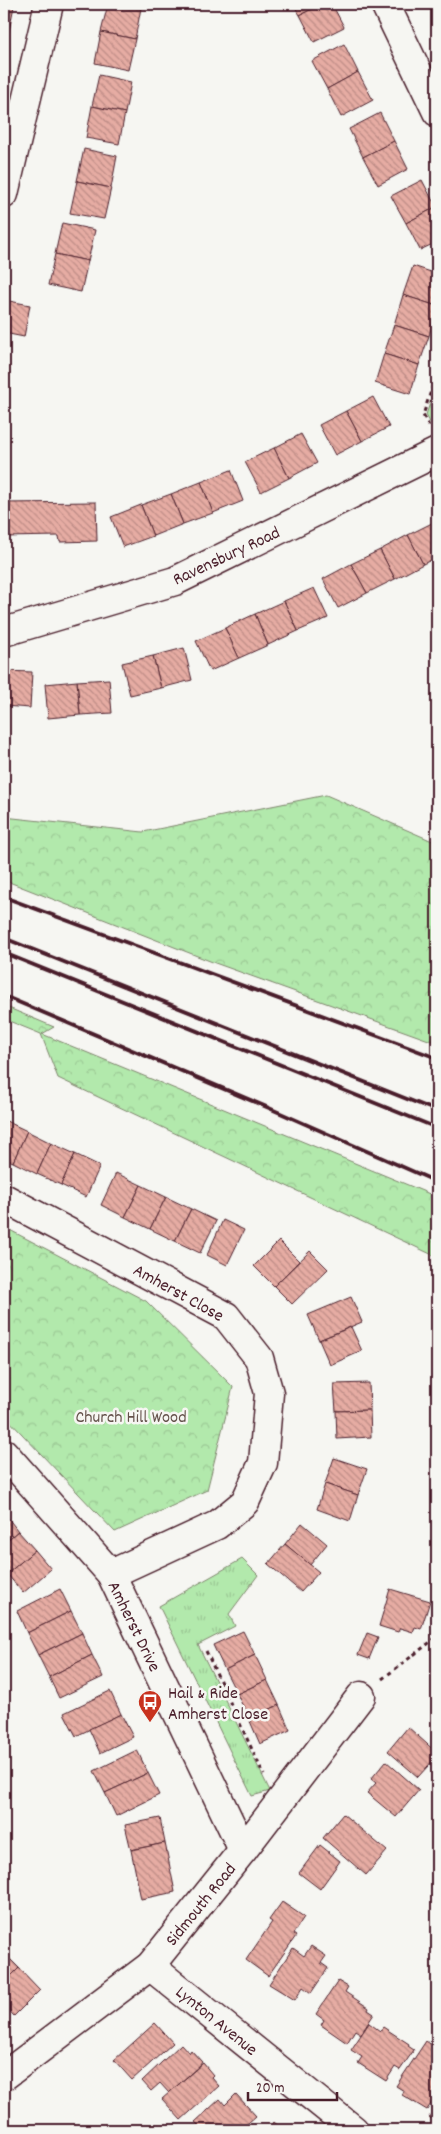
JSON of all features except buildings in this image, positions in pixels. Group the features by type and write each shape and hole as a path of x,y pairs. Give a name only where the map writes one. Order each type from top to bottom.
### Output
{"street":[{"path":"4,194 49,4"},
{"path":"384,4 437,112"},
{"name":"Ravensbury Road","path":"4,632 175,580 434,440"},
{"name":"Amherst Close","path":"4,1198 226,1316 259,1358 268,1393 263,1463 245,1502 217,1525 110,1574"},
{"name":"Amherst Drive","path":"4,1452 110,1574 243,1850"},
{"name":"Sidmouth Road","path":"4,2076 150,1966 243,1850 361,1696"},
{"name":"Lynton Avenue","path":"150,1966 354,2130"}],"path":[{"path":"434,440 423,415 437,373"},
{"path":"361,1696 437,1637"},
{"path":"206,1651 278,1804"}],"green space":[{"path":"437,382 437,421 431,424 426,415"},
{"path":"326,795 437,843 437,1043 215,963 4,880 4,817 143,832"},
{"path":"4,1006 54,1027 42,1034 437,1197 437,1257 58,1078 41,1034 4,1019"},
{"name":"Church Hill Wood","path":"4,1227 146,1301 233,1387 207,1490 115,1532 4,1415"},
{"path":"242,1559 258,1575 229,1614 235,1626 198,1645 270,1791 252,1796 159,1606"}],"railway":[{"path":"4,897 437,1058"},
{"path":"4,938 437,1111"},
{"path":"4,953 437,1128"},
{"path":"4,996 269,1108 437,1182"}],"place":[{"name":"Hail & Ride Amherst Close","path":"150,1723"}]}
